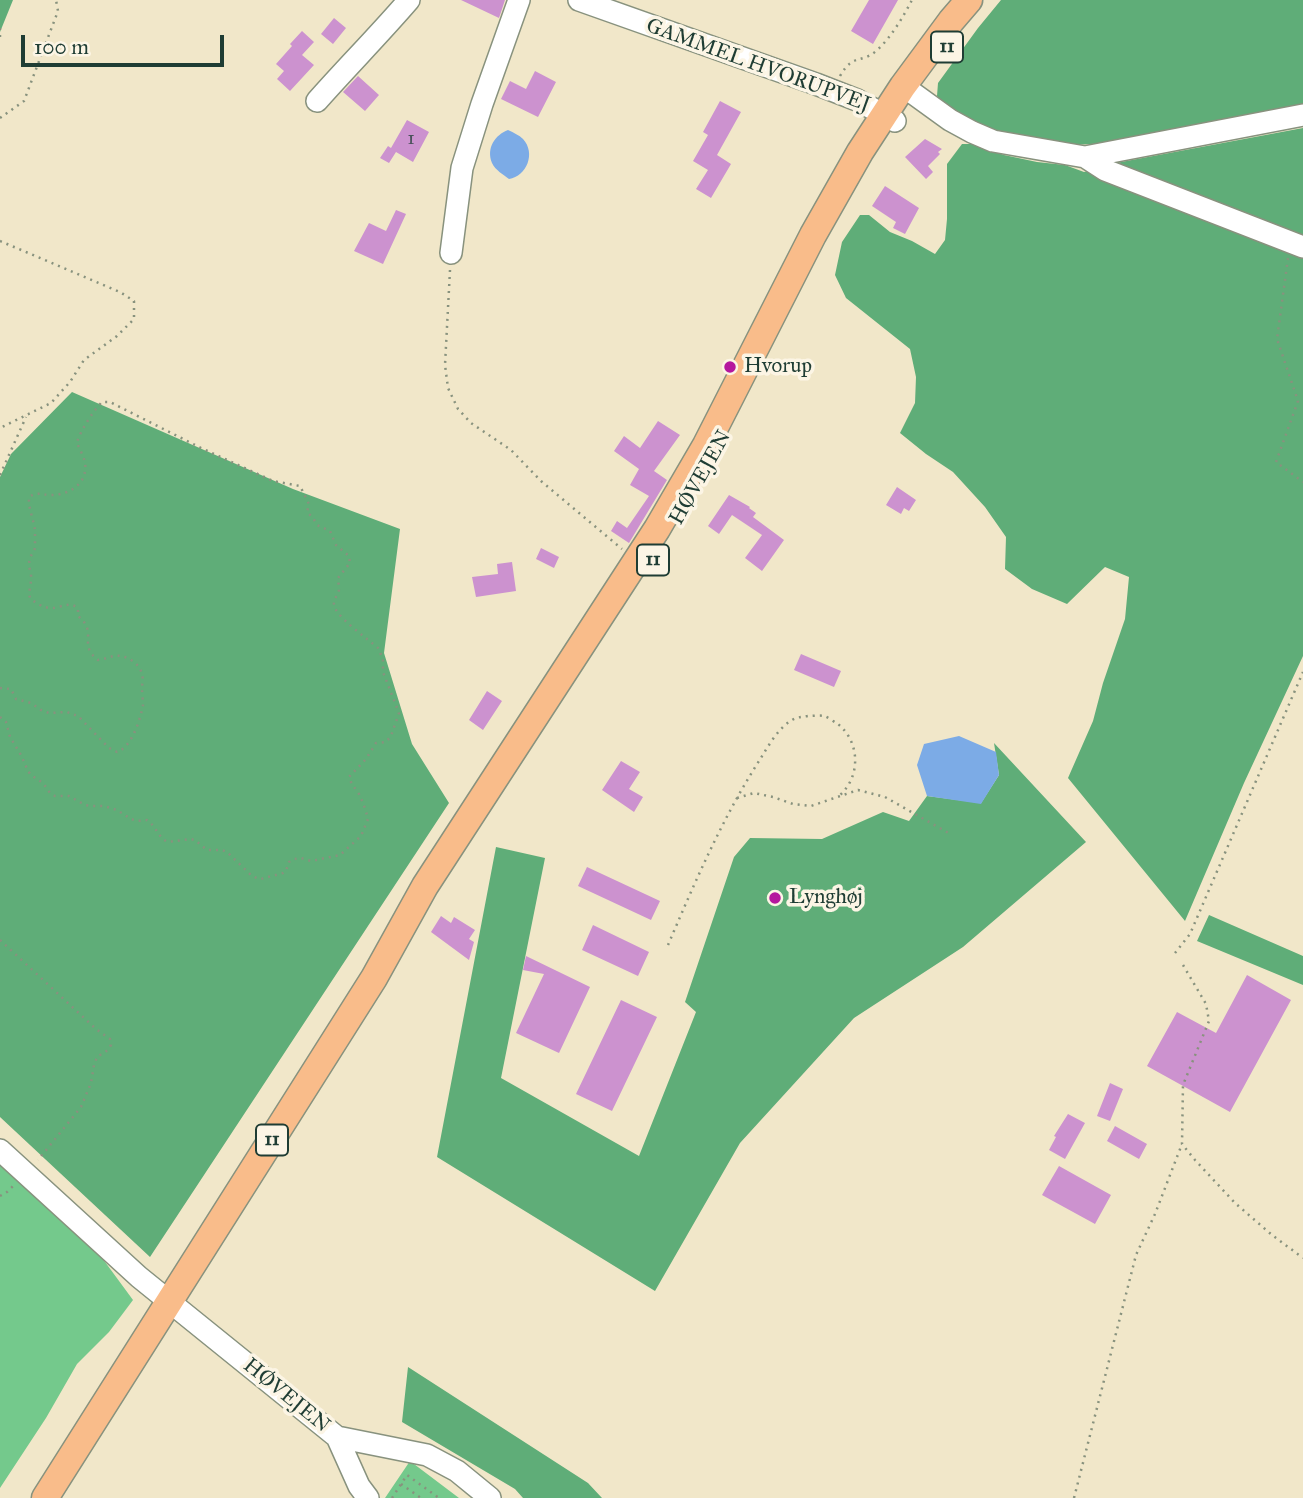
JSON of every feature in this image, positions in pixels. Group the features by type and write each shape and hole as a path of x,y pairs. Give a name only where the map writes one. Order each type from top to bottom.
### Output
{"main road":[{"name":"HØVEJEN","path":"46,1498 374,978 425,886 637,561 706,445 813,235 860,152 890,117 951,21 969,0"},
{"name":"HØVEJEN","path":"908,90 980,0"},
{"name":"HØVEJEN","path":"374,978 435,894 668,536 717,452 831,230 871,159 890,117"}],"street":[{"path":"317,101 409,0"},
{"path":"451,253 462,168 519,0"},
{"name":"GAMMEL HVORUPVEJ","path":"579,0 833,90 890,117"},
{"path":"908,90 950,120 993,141 1085,157 1303,115"},
{"path":"1085,157 1105,170 1297,244"},
{"path":"0,1150 169,1302"},
{"name":"HØVEJEN","path":"169,1302 337,1437 427,1455 457,1471 488,1497"},
{"path":"337,1437 359,1486 368,1498"}],"path":[{"path":"0,118 24,101 58,10 56,0"},
{"path":"833,90 846,66 874,53 886,40 912,0"},
{"path":"0,28 0,41"},
{"path":"0,241 134,300 134,318 117,336 84,360 70,382 51,403 0,428"},
{"path":"1297,244 1277,339 1298,401 1276,462 1303,482"},
{"path":"451,253 445,365 448,388 458,409 471,423 511,450 541,481 637,561"},
{"path":"0,688 12,690 16,699 31,703 49,713 73,713 113,751 122,750 136,728 143,704 141,670 122,656 98,660 94,658 88,648 89,630 87,624 78,616 78,608 69,604 46,609 30,598 29,591 30,558 35,548 35,532 29,497 43,492 51,495 69,492 79,485 85,468 77,442 80,433 95,408 102,402 110,402 273,481 300,486 309,504 307,512 317,525 330,531 336,545 349,556 350,563 338,578 339,588 334,606 342,617 382,652 383,672 399,713 391,736 386,742 376,743 366,759 349,777 368,819 361,836 340,855 311,861 294,859 283,873 261,879 252,876 228,852 207,850 190,839 168,842 147,820 137,821 117,810 85,805 69,796 55,796 50,793 43,783 28,771 10,737 6,722 0,718"},
{"path":"0,475 27,416"},
{"path":"1175,953 1190,934 1303,672"},
{"path":"668,944 697,875 737,798 774,737 790,721 799,717 823,716 847,732 856,763 854,775 840,795"},
{"path":"737,798 754,793 811,806 858,790 885,797 952,835"},
{"path":"0,940 110,1039 111,1045 97,1057 92,1083 81,1107 26,1174 8,1192 0,1196"},
{"path":"1074,1498 1136,1255 1182,1144 1183,1085 1209,1021 1206,1004 1183,965"},
{"path":"1182,1144 1235,1203 1303,1258"},
{"path":"393,1498 407,1475 439,1498"},
{"path":"401,1484 421,1498"}],"green space":[{"path":"0,0 13,0 0,32"},
{"path":"1001,0 1303,0 1303,107 1111,143 1072,145 1021,140 980,126 953,112 937,96 938,83"},
{"path":"1303,128 1303,656 1244,783 1185,921 1068,778 1093,721 1125,619 1129,577 1105,567 1067,604 1032,589 1005,569 1006,537 985,507 953,472 900,433 915,403 916,377 910,349 846,298 835,275 842,242 860,215 869,215 890,232 935,254 945,240 947,164 962,144 976,144 1004,155 1065,165 1084,172 1121,162"},
{"path":"72,392 293,489 400,529 384,653 412,744 449,803 150,1257 0,1117 0,477 11,454"},
{"path":"994,743 1086,842 963,947 854,1018 740,1143 655,1291 437,1157 496,847 545,858 501,1078 639,1156 696,1012 685,1002 734,857 750,838 822,839 883,812 909,821 927,796 981,803 999,775"},
{"path":"1209,915 1303,956 1303,985 1197,941"},
{"path":"0,1160 97,1251 133,1300 109,1332 77,1364 46,1418 0,1488"},
{"path":"408,1367 588,1483 602,1498 523,1498 515,1489 402,1422"},
{"path":"410,1461 459,1498 385,1498"}],"water":[{"path":"508,130 523,139 529,151 525,169 509,179 493,166 490,157 491,147 496,139"},
{"path":"959,736 996,752 999,775 981,804 927,796 917,765 924,744"}],"building":[{"path":"461,0 505,0 499,18"},
{"path":"869,0 898,0 873,44 851,31"},
{"path":"334,18 346,28 333,44 321,34"},
{"path":"302,31 314,42 302,55 314,65 290,91 277,79 284,71 276,64"},
{"path":"535,71 556,82 538,117 501,99 510,81 526,89"},
{"path":"358,76 379,95 365,111 343,92"},
{"path":"720,101 741,112 717,155 731,164 711,198 696,189 708,170 693,161 708,135 703,132"},
{"path":"407,120 429,132 413,162 396,152 389,163 380,158 388,146 391,148"},
{"path":"925,139 942,149 928,166 933,172 926,179 905,157"},
{"path":"885,186 919,208 905,234 893,228 896,222 872,206"},
{"path":"396,210 406,214 383,264 354,251 369,223 386,231"},
{"path":"658,421 680,435 654,471 667,480 629,543 611,531 617,521 627,528 649,496 630,485 639,469 614,451 624,436 640,448"},
{"path":"897,487 916,500 909,511 904,508 901,514 886,505"},
{"path":"729,495 750,507 756,513 753,517 784,540 762,571 745,558 762,535 732,515 719,534 708,526"},
{"path":"541,548 559,557 554,568 536,559"},
{"path":"512,562 516,591 476,597 472,577 498,574 497,564"},
{"path":"801,654 841,671 834,687 794,670"},
{"path":"487,691 502,701 483,730 469,720"},
{"path":"621,761 640,772 629,789 643,797 634,812 602,790"},
{"path":"587,867 660,901 651,920 578,886"},
{"path":"441,916 451,923 454,917 475,930 469,939 474,942 469,960 431,932"},
{"path":"593,925 649,952 638,976 582,950"},
{"path":"526,956 590,987 559,1053 516,1033 544,974 523,970"},
{"path":"1247,975 1291,1000 1230,1112 1147,1066 1177,1012 1216,1033"},
{"path":"621,1000 657,1017 612,1111 576,1094"},
{"path":"1110,1083 1123,1089 1110,1121 1097,1116"},
{"path":"1068,1114 1085,1123 1065,1159 1049,1150 1056,1137 1054,1136"},
{"path":"1115,1126 1147,1144 1139,1159 1107,1141"},
{"path":"1059,1166 1111,1195 1095,1224 1042,1195"}],"place":[{"name":"Hvorup","path":"730,367"},
{"name":"Lynghøj","path":"775,898"}]}
